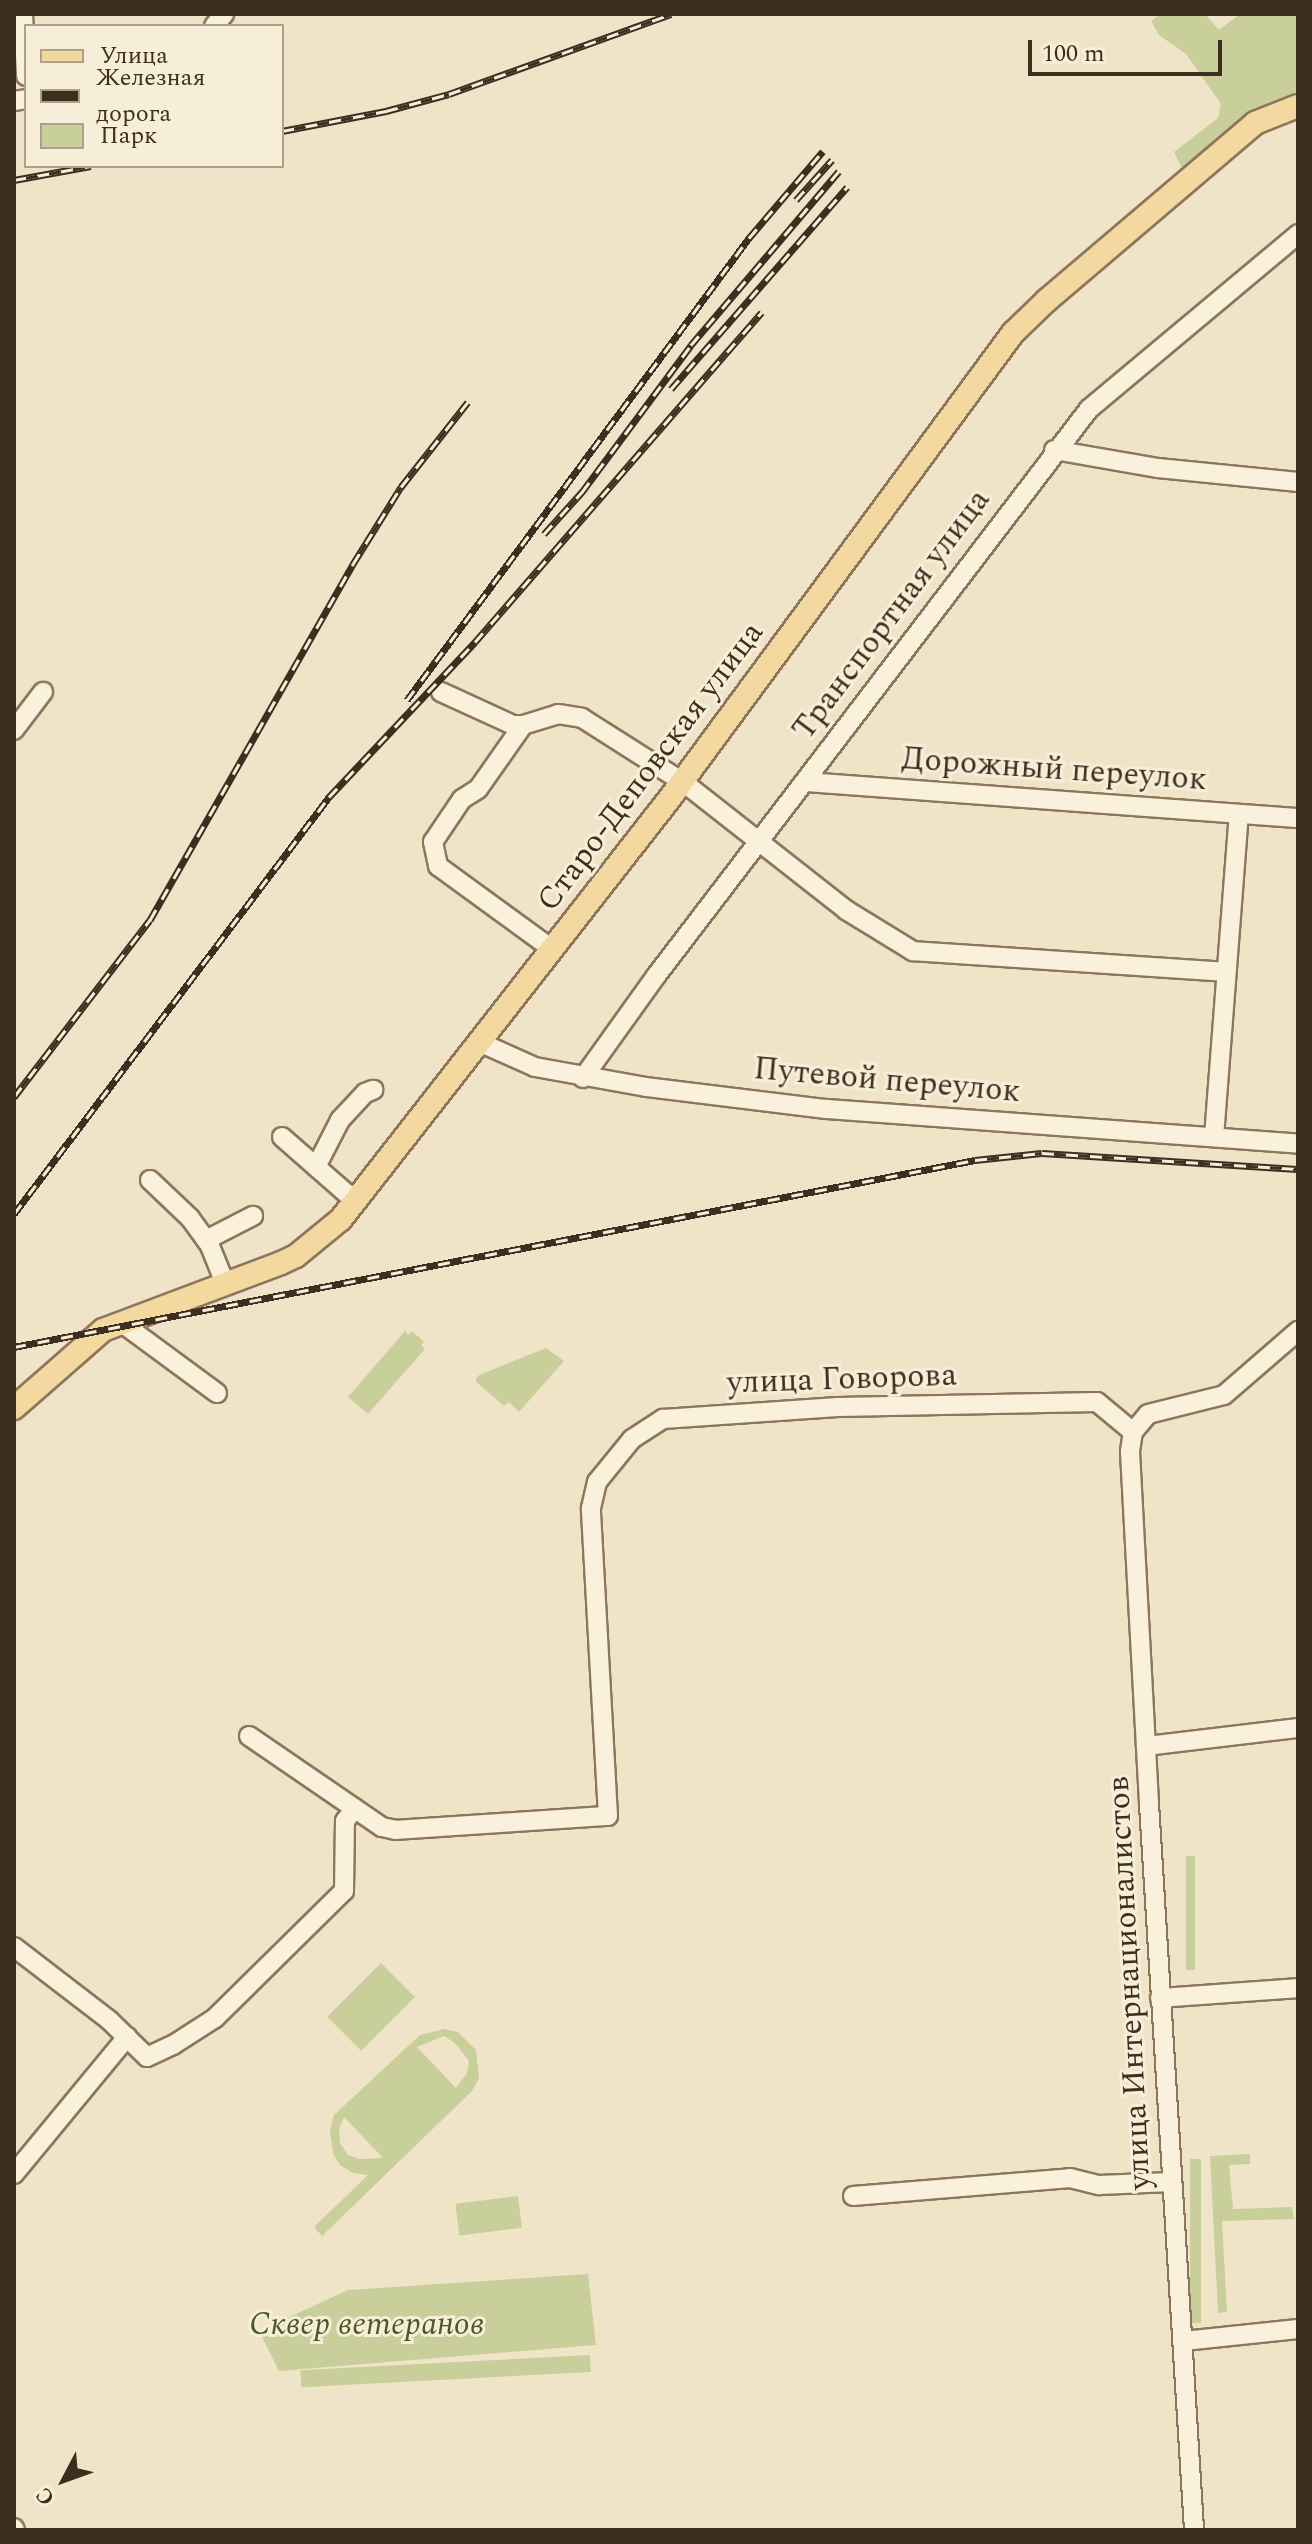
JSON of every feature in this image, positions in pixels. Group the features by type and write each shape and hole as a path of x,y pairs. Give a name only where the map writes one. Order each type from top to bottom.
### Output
{"main road":[{"name":"Старо-Деповская улица","path":"14,1408 76,1351 118,1324 296,1256 341,1219 683,782 1013,333 1046,301 1255,123 1298,106"}],"street":[{"path":"23,14 24,35"},
{"name":"Транспортная улица","path":"583,1078 656,976 761,842 1054,450 1089,409 1123,377 1298,234"},
{"path":"1054,450 1158,468 1298,482"},
{"path":"14,730 43,692"},
{"path":"441,692 513,725 558,714 582,718 683,782 846,910 913,951 1226,972"},
{"path":"523,725 478,789 462,799 433,842 438,866 552,949"},
{"name":"Дорожный переулок","path":"805,782 1298,818"},
{"path":"1214,1137 1239,814"},
{"name":"Путевой переулок","path":"479,1042 535,1067 583,1078 826,1109 1298,1144"},
{"path":"316,1167 340,1120 365,1093 373,1090"},
{"path":"282,1137 355,1201"},
{"path":"150,1180 190,1218 206,1240 225,1283"},
{"path":"206,1240 253,1216"},
{"path":"118,1324 126,1326 217,1393"},
{"path":"1133,1432 1148,1414 1224,1395 1298,1331"},
{"name":"улица Говорова","path":"355,1808 382,1827 396,1830 608,1816 591,1508 597,1482 613,1458 632,1439 663,1419 838,1407 1097,1402 1133,1432"},
{"name":"улица Интернационалистов","path":"1133,1432 1130,1452 1146,1746 1194,2530"},
{"path":"1146,1746 1298,1728"},
{"path":"14,1947 127,2037 147,2057 215,2018 344,1891 345,1821 355,1808 249,1736"},
{"path":"1160,1998 1298,1988"},
{"path":"14,2174 21,2150 127,2037"},
{"path":"853,2196 1070,2178 1099,2185 1172,2182"},
{"path":"1183,2341 1298,2329"}],"green space":[{"path":"1161,14 1205,14 1219,30 1240,14 1298,14 1298,101 1185,174 1174,152 1218,118 1221,104 1186,54 1159,35 1151,21"},
{"path":"405,1331 408,1335 412,1331 424,1342 421,1345 425,1349 368,1414 348,1397"},
{"path":"546,1348 564,1361 519,1412 509,1402 504,1406 475,1381 479,1375"},
{"path":"1186,1856 1195,1856 1195,1970 1186,1970"},
{"path":"381,1963 415,1997 361,2051 327,2017"},
{"path":"445,2029 458,2032 476,2050 479,2078 472,2091 322,2236 314,2227 368,2175 353,2173 340,2165 333,2154 330,2130 334,2115 420,2035","holes":["444,2036 455,2043 469,2061 467,2073 456,2088 417,2047","344,2117 382,2157 382,2158 360,2159 348,2155 340,2143 339,2129"]},
{"path":"1250,2154 1250,2164 1229,2165 1233,2209 1292,2207 1294,2219 1222,2221 1227,2312 1218,2313 1210,2156"},
{"path":"1190,2159 1201,2159 1201,2323 1190,2323"},
{"path":"518,2196 522,2228 459,2235 455,2204"},
{"name":"Сквер ветеранов","path":"588,2274 596,2345 279,2371 259,2331 348,2290"},
{"path":"590,2355 591,2372 301,2387 300,2370"}],"railway":[{"path":"284,131 386,111 449,94 671,14"},
{"path":"407,700 749,238 823,151"},
{"path":"796,200 832,160"},
{"path":"14,180 80,168"},
{"path":"544,534 582,492 691,345 839,171"},
{"path":"671,389 847,187"},
{"path":"14,1214 329,797 475,642 762,312"},
{"path":"14,1097 150,920 353,564 401,487 468,402"},
{"path":"14,1347 975,1160 1042,1153 1298,1169"}]}
